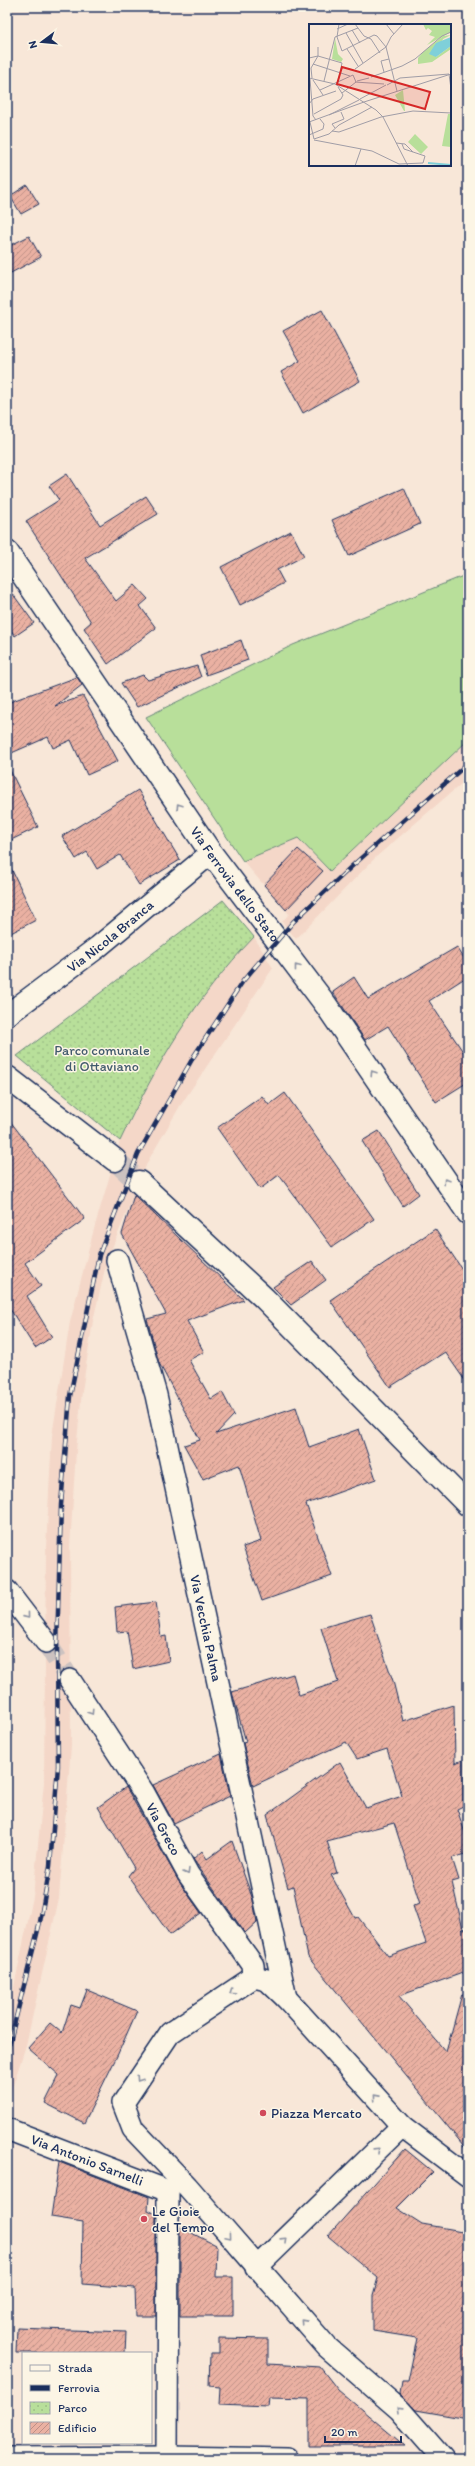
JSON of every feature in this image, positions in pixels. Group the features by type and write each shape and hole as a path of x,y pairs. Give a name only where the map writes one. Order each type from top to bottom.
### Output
{"main road":[{"name":"Via Ferrovia dello Stato","path":"7,552 211,853 326,1005 468,1213"},
{"path":"7,1077 115,1160"},
{"path":"139,1182 264,1298 468,1505"}],"street":[{"name":"Via Nicola Branca","path":"7,1015 98,947 211,853"},
{"name":"Via Vecchia Palma","path":"117,1260 156,1395 286,1998"},
{"path":"7,1591 46,1642"},
{"name":"Via Greco","path":"70,1680 144,1793 188,1874 253,1965 254,1977"},
{"path":"443,2459 400,2410 327,2347 256,2268 178,2189 133,2129 123,2103 170,2033 254,1977 267,1980 286,1998 402,2126 468,2176"},
{"path":"256,2268 402,2126"},
{"name":"Via Antonio Sarnelli","path":"7,2129 178,2189"},
{"path":"167,2458 178,2189"},
{"path":"7,2458 287,2459"}],"shaded area":[{"path":"468,740 468,778 376,857 296,939 282,922 289,914 243,861 298,838 330,871"},
{"path":"254,937 273,968 180,1106 148,1161 107,1260 93,1321 82,1391 76,1451 70,1546 71,1746 59,1898 26,2045 7,2104 7,2007 12,1996 33,1897 44,1782 46,1548 52,1436 70,1322 94,1229 120,1141 149,1081 184,1022 225,966"}],"green space":[{"path":"468,574 468,740 330,871 298,838 243,861 146,717 293,645"},
{"name":"Parco comunale di Ottaviano","path":"223,900 254,937 213,984 178,1033 148,1085 120,1141 17,1056"}],"building":[{"path":"27,185 39,204 21,214 10,196"},
{"path":"29,236 41,257 7,275 7,247"},
{"path":"322,310 360,381 303,413 281,372 300,361 283,331"},
{"path":"67,474 100,525 146,496 158,514 85,558 116,601 135,585 148,599 140,606 156,628 108,664 84,628 91,622 26,521 59,500 49,486"},
{"path":"404,488 420,524 349,556 332,520"},
{"path":"291,531 304,556 277,570 284,583 240,605 221,567"},
{"path":"7,586 34,623 15,636 7,624"},
{"path":"241,640 248,660 206,675 200,655"},
{"path":"197,666 201,677 137,707 121,683 143,675 148,680"},
{"path":"77,677 82,685 55,706 83,696 118,761 87,775 71,740 53,748 48,737 7,755 7,703"},
{"path":"7,764 38,827 7,842"},
{"path":"138,790 180,860 139,885 120,855 97,869 87,852 76,859 62,836"},
{"path":"298,849 323,871 286,910 264,885"},
{"path":"7,860 36,920 7,935"},
{"path":"457,947 468,965 468,976 429,1001 468,1059 468,1082 436,1102 388,1026 365,1040 333,992 354,977 368,999"},
{"path":"285,1093 374,1219 332,1247 279,1175 260,1189 217,1128 262,1096 269,1105"},
{"path":"7,1117 85,1219 25,1263 41,1286 27,1296 52,1337 35,1348 10,1309 7,1311"},
{"path":"379,1131 419,1194 403,1206 362,1141"},
{"path":"134,1195 244,1300 187,1321 204,1352 189,1360 211,1399 222,1392 234,1415 216,1434 296,1407 309,1447 359,1429 376,1479 306,1504 332,1576 262,1601 243,1547 261,1541 239,1465 203,1479 184,1445 200,1440 159,1363 147,1319 166,1314 122,1234"},
{"path":"435,1229 468,1278 468,1385 445,1352 390,1387 330,1300"},
{"path":"312,1261 326,1280 291,1305 273,1287"},
{"path":"156,1602 161,1637 166,1636 169,1661 133,1669 127,1631 117,1632 115,1607"},
{"path":"370,1614 393,1681 403,1721 454,1705 455,1763 463,1760 463,1806 457,1809 468,1842 468,1853 452,1858 459,1880 452,1882 463,1929 468,1928 468,1971 399,1996 446,2052 462,1994 468,1995 468,2151 308,1957 293,1886 288,1888 267,1815 340,1762 366,1808 402,1796 387,1749 357,1759 346,1742 253,1786 243,1743 246,1742 232,1692 293,1674 299,1695 338,1682 321,1628","holes":["394,1823 420,1904 413,1906 426,1943 388,1956 358,1917 355,1918 331,1875 337,1873 327,1841"]},
{"path":"221,1754 230,1796 174,1823 153,1785"},
{"path":"126,1787 178,1880 201,1913 170,1935 128,1876 134,1868 98,1807"},
{"path":"232,1841 253,1900 257,1922 245,1933 193,1859 202,1851 207,1859"},
{"path":"87,1990 137,2011 84,2123 45,2103 59,2075 28,2048 50,2023 62,2033 71,2005 80,2008"},
{"path":"405,2149 433,2172 397,2208 422,2224 468,2232 468,2419 416,2410 400,2394 402,2381 408,2381 417,2338 373,2331 373,2295 378,2278 328,2236"},
{"path":"59,2162 149,2197 148,2210 156,2214 156,2316 136,2316 135,2288 82,2284 83,2222 51,2217"},
{"path":"180,2227 217,2246 216,2277 233,2277 233,2316 180,2316"},
{"path":"17,2328 126,2332 125,2352 16,2353"},
{"path":"219,2338 268,2339 268,2364 320,2367 338,2390 405,2446 309,2446 309,2399 269,2398 268,2407 219,2405 220,2387 209,2386 210,2354 219,2354"}],"tunnel":[{"path":"115,1160 139,1182"},
{"path":"46,1642 70,1680"}],"railway":[{"path":"7,2053 40,1922 50,1866 58,1766 57,1648 61,1505 70,1396 99,1255 138,1154 194,1056 243,981 293,922 351,867 468,763"}],"place":[{"name":"Piazza Mercato","path":"263,2113"},
{"name":"Le Gioie del Tempo","path":"144,2219"}]}
